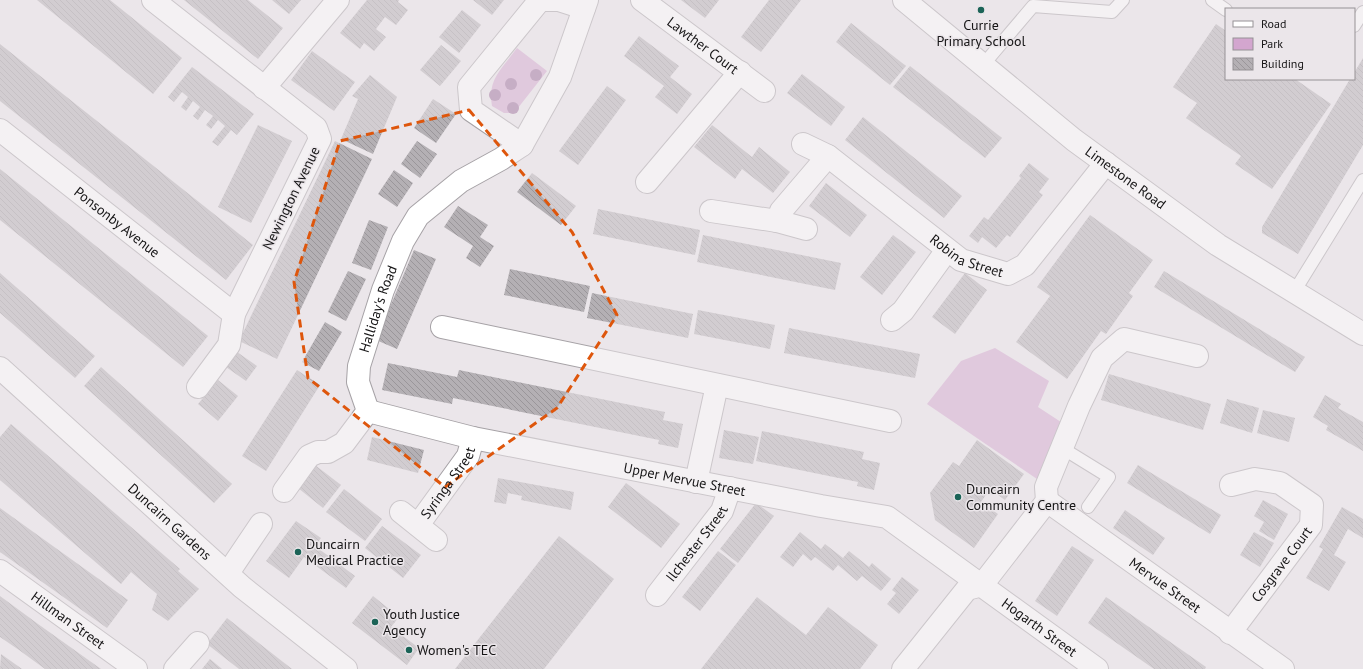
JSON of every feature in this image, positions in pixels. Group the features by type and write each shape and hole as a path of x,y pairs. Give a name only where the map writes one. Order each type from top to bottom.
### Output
{"street":[{"name":"Newington Avenue","path":"153,0 316,128 320,139 234,314 229,345 198,387"},
{"path":"264,88 338,0"},
{"name":"Halliday's Road","path":"368,411 358,382 359,366 383,290 403,241 418,216 455,186 522,145 560,77 585,4 559,0 540,0 469,88 471,110 522,145"},
{"name":"Lawther Court","path":"642,0 764,91"},
{"name":"Limestone Road","path":"904,0 1074,140 1218,245 1363,334"},
{"path":"647,182 740,72"},
{"name":"Ponsonby Avenue","path":"0,130 234,314"},
{"name":"Robina Street","path":"803,144 828,156 961,260 1008,274 1025,265 1106,163"},
{"path":"776,221 782,211 828,156"},
{"path":"711,211 776,221 806,229"},
{"path":"892,320 903,311 947,250"},
{"path":"442,327 890,421"},
{"path":"903,669 968,589 982,585 1047,501 1046,487 1079,406 1102,358 1124,339 1197,356"},
{"name":"Duncairn Gardens","path":"0,368 242,587 346,669"},
{"path":"696,482 717,385"},
{"path":"284,490 309,456 318,452 328,452 344,443 368,411"},
{"name":"Upper Mervue Street","path":"368,411 474,438 696,482 887,517 982,585"},
{"name":"Syringa Street","path":"436,540 410,518 468,456 474,438"},
{"name":"Cosgrave Court","path":"1230,633 1311,525 1312,505 1280,483 1255,479 1231,485"},
{"name":"Ilchester Street","path":"657,595 722,511 730,488"},
{"name":"Mervue Street","path":"1047,501 1230,633 1283,669"},
{"path":"228,573 261,524"},
{"name":"Hillman Street","path":"0,571 136,669"},
{"name":"Hogarth Street","path":"982,585 1097,669"},
{"path":"175,669 198,643"}],"lane":[{"path":"983,65 1033,6 1112,12 1123,0"},
{"path":"1212,0 1225,9"},
{"path":"1355,24 1363,12"},
{"path":"1294,292 1363,180"},
{"path":"1062,448 1109,477 1088,507"}],"highlighted area":[{"path":"469,110 572,232 617,315 557,408 445,487 308,378 294,282 340,141"}],"green space":[{"path":"517,48 547,71 514,113 504,113 492,106 492,88 501,68"},
{"path":"995,348 1049,381 1038,407 1064,424 1050,459 1037,479 927,404 961,361"}],"building":[{"path":"37,0 110,0 182,58 153,94"},
{"path":"184,0 248,0 283,28 258,59"},
{"path":"272,0 301,0 289,14"},
{"path":"367,0 399,0 398,2 408,10 396,25 385,17 376,29 386,37 374,51 364,43 360,49 340,33"},
{"path":"473,0 504,0 492,15"},
{"path":"681,0 719,0 705,18"},
{"path":"769,0 801,0 761,52 741,37"},
{"path":"462,10 481,25 459,53 439,37"},
{"path":"851,23 906,66 890,85 836,42"},
{"path":"1216,24 1225,30 1225,80 1296,80 1331,104 1272,189 1235,164 1241,156 1186,118 1197,103 1173,87"},
{"path":"639,36 679,66 670,77 692,94 677,114 655,97 664,86 624,56"},
{"path":"0,44 253,245 226,280 0,101"},
{"path":"441,45 461,61 440,86 420,70"},
{"path":"312,51 355,82 334,111 291,80"},
{"path":"1363,58 1363,145 1298,254 1262,233 1262,227 1349,80 1355,80 1355,71"},
{"path":"910,66 1002,138 985,158 893,87"},
{"path":"192,67 254,114 237,135 231,130 218,146 212,142 225,126 218,120 211,129 206,125 213,116 205,110 198,120 193,116 200,107 193,101 186,111 181,107 188,97 182,92 174,102 168,97"},
{"path":"802,74 845,107 831,126 787,93"},
{"path":"370,75 397,97 373,154 341,139 358,99 352,96"},
{"path":"607,86 626,100 578,165 559,151"},
{"path":"433,99 456,114 436,143 414,128"},
{"path":"863,117 962,196 944,218 845,140"},
{"path":"258,125 292,141 251,223 218,207"},
{"path":"712,125 752,157 759,147 790,172 773,193 742,169 735,179 694,147"},
{"path":"335,141 372,159 277,359 239,341"},
{"path":"417,141 437,154 420,178 401,164"},
{"path":"1029,163 1049,179 1039,192 1043,195 1010,237 1007,235 996,248 982,237 978,243 969,236 984,217 988,220 1021,178 1019,176"},
{"path":"0,169 208,336 183,367 0,220"},
{"path":"394,170 413,183 397,207 378,194"},
{"path":"532,173 576,206 561,225 517,192"},
{"path":"826,183 867,215 850,237 809,206"},
{"path":"458,206 488,225 480,237 494,246 480,267 466,258 473,246 444,227"},
{"path":"598,209 700,230 695,255 593,234"},
{"path":"1090,215 1153,260 1129,293 1133,296 1106,334 1101,331 1067,379 1016,342 1050,296 1037,287"},
{"path":"369,220 388,227 371,270 352,263"},
{"path":"703,235 841,263 835,290 697,262"},
{"path":"893,235 916,252 882,295 860,277"},
{"path":"414,250 436,259 397,349 376,340"},
{"path":"510,269 590,286 584,312 504,295"},
{"path":"348,271 366,279 346,321 328,312"},
{"path":"1164,271 1305,357 1295,372 1154,287"},
{"path":"0,273 95,356 75,378 0,313"},
{"path":"965,273 987,290 955,334 932,317"},
{"path":"592,293 693,314 688,338 587,318"},
{"path":"698,310 775,325 770,349 694,334"},
{"path":"325,322 342,332 319,371 302,362"},
{"path":"789,328 920,354 915,378 784,353"},
{"path":"237,352 257,366 246,381 226,367"},
{"path":"388,363 457,377 459,370 665,412 663,420 683,424 678,448 658,444 659,440 453,398 452,404 382,390"},
{"path":"101,367 232,484 214,503 84,386"},
{"path":"297,370 320,385 266,471 242,456"},
{"path":"1109,374 1211,404 1203,430 1101,400"},
{"path":"218,380 238,396 218,421 198,404"},
{"path":"1325,395 1341,404 1338,408 1363,422 1363,451 1326,430 1328,426 1313,417"},
{"path":"1227,399 1259,408 1252,433 1220,423"},
{"path":"1263,410 1295,418 1289,442 1257,433"},
{"path":"11,424 180,569 178,571 199,589 168,621 152,610 157,594 131,572 121,584 0,480 0,437"},
{"path":"724,430 759,437 753,464 719,458"},
{"path":"762,431 864,452 862,459 880,463 874,490 857,486 858,482 756,461"},
{"path":"372,437 424,450 418,473 367,460"},
{"name":"Duncairn Community Centre","path":"977,440 1024,474 1005,500 990,489 981,502 998,514 974,548 935,520 930,493 953,462 959,466"},
{"path":"315,465 341,485 323,508 298,488"},
{"path":"1138,465 1221,515 1210,534 1127,483"},
{"path":"498,478 574,492 571,510 521,500 522,496 508,493 506,504 494,502"},
{"path":"626,483 680,524 661,548 608,507"},
{"path":"344,489 382,519 365,541 326,512"},
{"path":"1263,500 1288,514 1274,540 1259,531 1264,522 1254,516"},
{"path":"756,503 774,516 738,563 720,549"},
{"path":"1342,507 1363,519 1363,538 1348,529 1334,555 1346,562 1329,591 1306,578 1323,549 1319,547"},
{"path":"0,508 128,600 107,628 0,552"},
{"path":"1125,510 1165,538 1153,555 1113,528"},
{"name":"Duncairn Medical Practice","path":"296,521 321,538 315,546 355,576 346,588 304,557 289,578 266,561"},
{"path":"382,526 421,555 403,578 365,548"},
{"path":"800,532 821,549 825,544 843,558 849,551 869,567 872,563 891,579 881,591 862,576 857,581 838,565 833,571 815,557 811,561 803,554 793,567 780,557"},
{"path":"1254,532 1274,543 1260,567 1240,555"},
{"path":"559,536 614,579 544,669 455,669"},
{"path":"1072,546 1094,560 1057,616 1035,601"},
{"path":"718,551 736,565 700,611 682,597"},
{"path":"902,577 919,590 899,614 887,604 896,593 892,590"},
{"path":"0,596 101,669 45,669 0,637"},
{"path":"373,596 399,617 391,627 419,648 407,665 352,623"},
{"path":"757,597 806,635 828,607 878,645 860,669 701,669"},
{"path":"1106,597 1206,667 1205,669 1154,669 1088,623"},
{"path":"227,618 292,669 239,669 207,644"},
{"path":"1,654 22,669 0,669"},
{"path":"210,659 222,669 202,669"}],"place":[{"name":"Currie Primary School","path":"981,10"},
{"name":"Duncairn Community Centre","path":"958,497"},
{"name":"Duncairn Medical Practice","path":"298,552"},
{"name":"Youth Justice Agency","path":"375,622"},
{"name":"Women's TEC","path":"409,650"}]}
